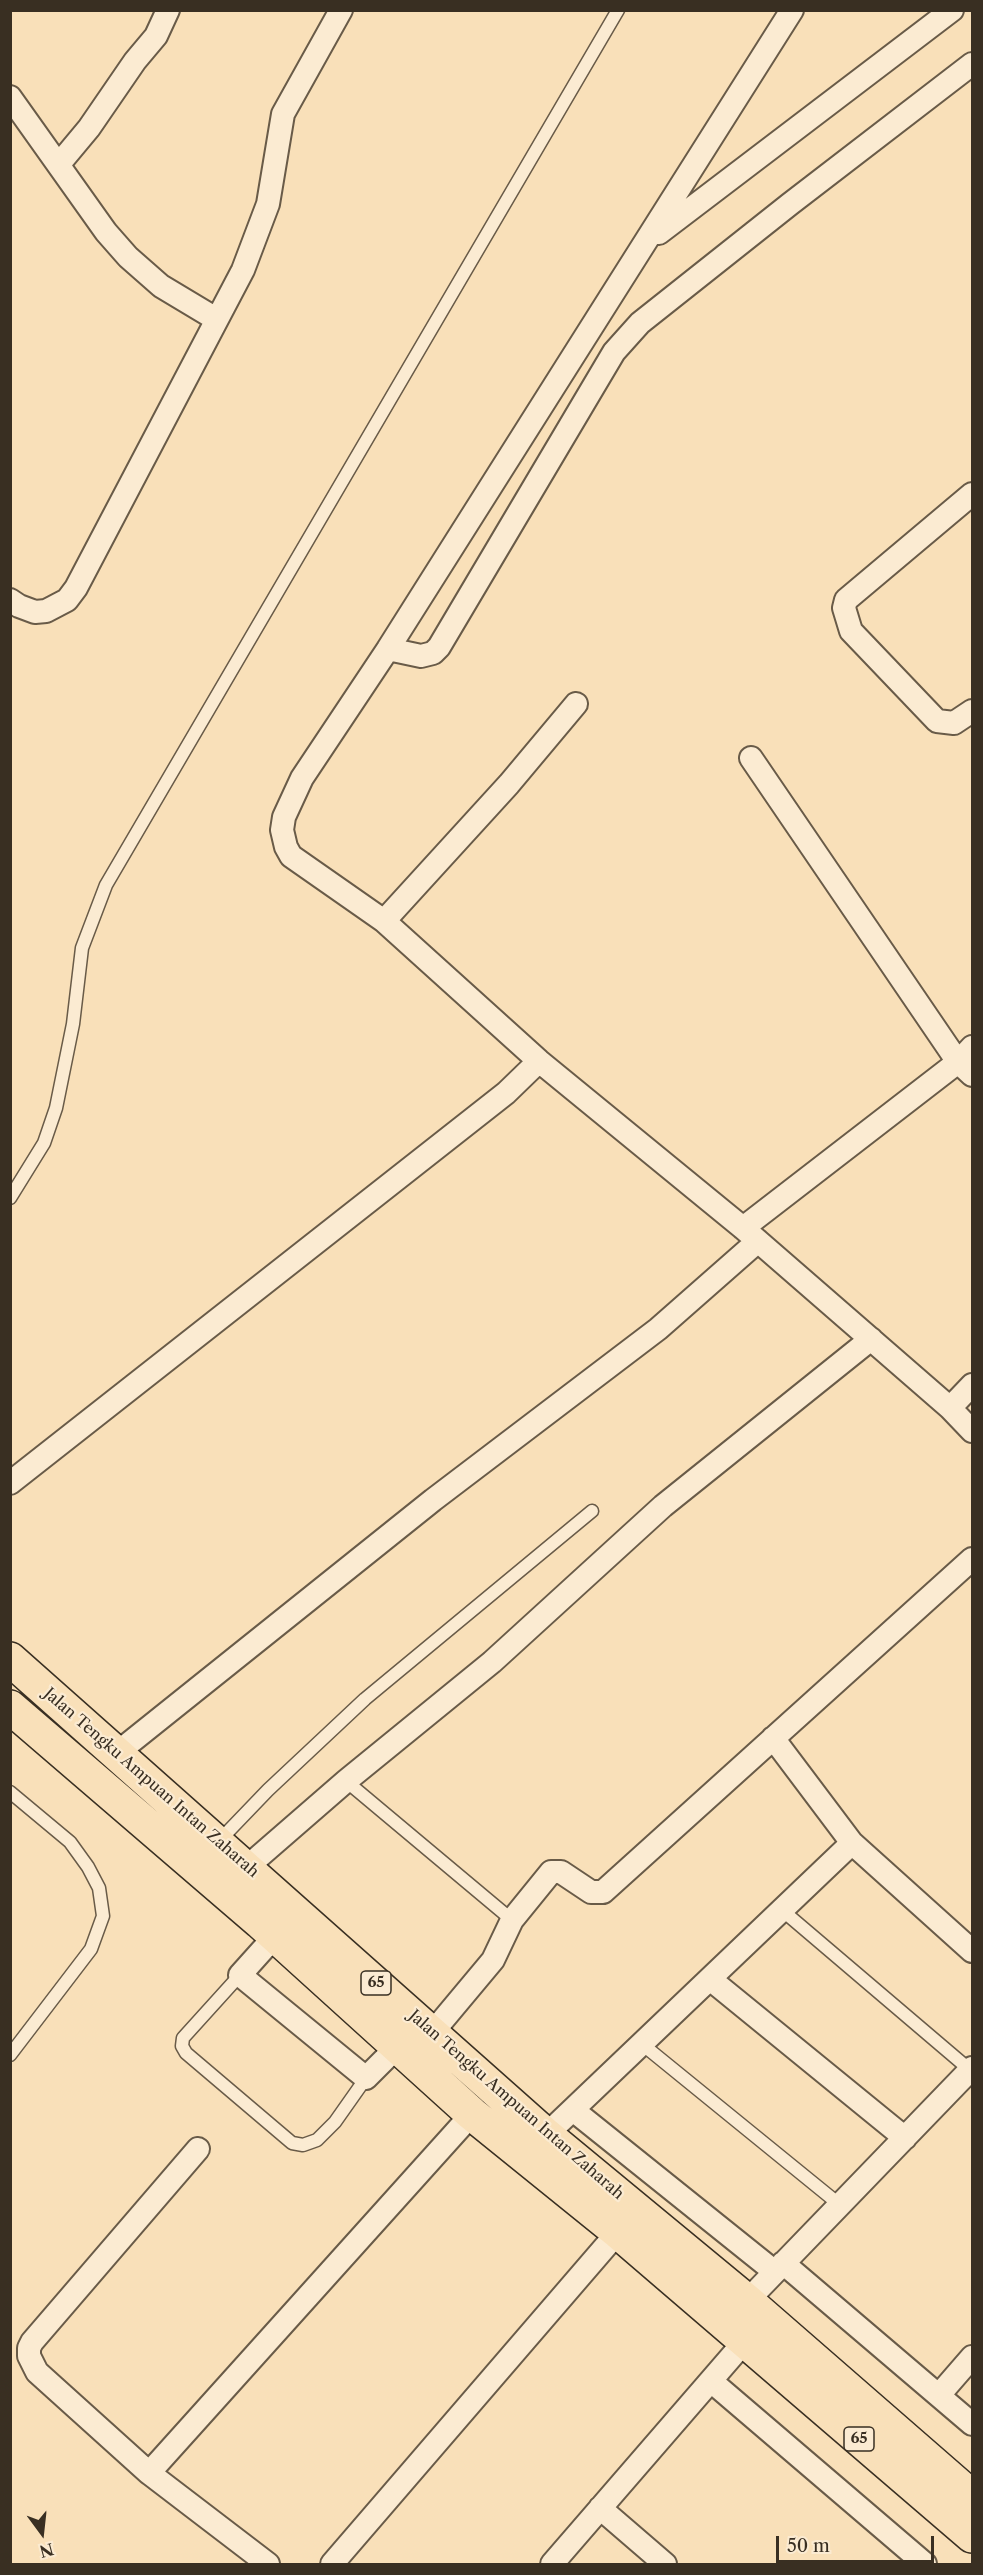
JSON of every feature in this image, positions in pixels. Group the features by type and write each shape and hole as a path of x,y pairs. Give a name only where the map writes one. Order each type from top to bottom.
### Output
{"main road":[{"name":"Jalan Tengku Ampuan Intan Zaharah","path":"10,1659 219,1842 546,2135 747,2301 972,2497"},
{"name":"Jalan Tengku Ampuan Intan Zaharah","path":"10,1707 274,1936 472,2114 608,2224 972,2536"}],"street":[{"path":"59,164 156,36 168,10"},
{"path":"10,600 34,612 46,611 67,600 76,588 243,270 268,204 283,114 341,10"},
{"path":"792,10 388,649 302,778 284,817 282,830 291,856 384,921 539,1061 750,1234 950,1408 972,1431"},
{"path":"647,241 952,10"},
{"path":"388,649 421,656 439,647 614,352 640,323 972,64"},
{"path":"11,100 106,231 145,273 161,286 216,319"},
{"path":"972,494 846,600 844,608 851,631 937,721 954,723 972,711"},
{"path":"384,921 509,784 576,704"},
{"path":"117,1753 433,1500 658,1329 750,1234 968,1061 752,758"},
{"path":"10,1483 506,1094 539,1061"},
{"path":"247,1867 346,1781 492,1662 663,1506 871,1339"},
{"path":"950,1408 972,1385"},
{"path":"432,2033 493,1960 512,1920 551,1872 561,1872 591,1892 603,1892 972,1559"},
{"path":"773,1738 852,1843 972,1951"},
{"path":"546,2135 852,1843"},
{"path":"274,1936 240,1975 366,2078 397,2047"},
{"path":"710,1979 905,2138"},
{"path":"332,2565 608,2224 618,2221 626,2226 716,2305 724,2309 732,2308 747,2301 971,2069"},
{"path":"573,2110 779,2268 939,2395 972,2424"},
{"path":"149,2473 472,2114"},
{"path":"198,2149 32,2342 28,2349 29,2356 38,2372 149,2473 268,2565"},
{"path":"552,2565 745,2341 758,2337 772,2338 815,2361"},
{"path":"939,2395 972,2357"},
{"path":"711,2380 925,2565"},
{"path":"600,2508 665,2565"}],"lane":[{"path":"10,1198 44,1143 56,1108 73,1024 82,948 106,885 618,10"},
{"path":"219,1842 268,1790 365,1699 592,1511"},
{"path":"346,1781 512,1920"},
{"path":"10,1792 70,1842 88,1867 99,1888 103,1916 91,1949 10,2055"},
{"path":"782,1910 971,2069"},
{"path":"240,1975 183,2038 182,2046 186,2053 292,2143 303,2145 318,2140 335,2122 366,2078"},
{"path":"642,2044 840,2205"}]}
